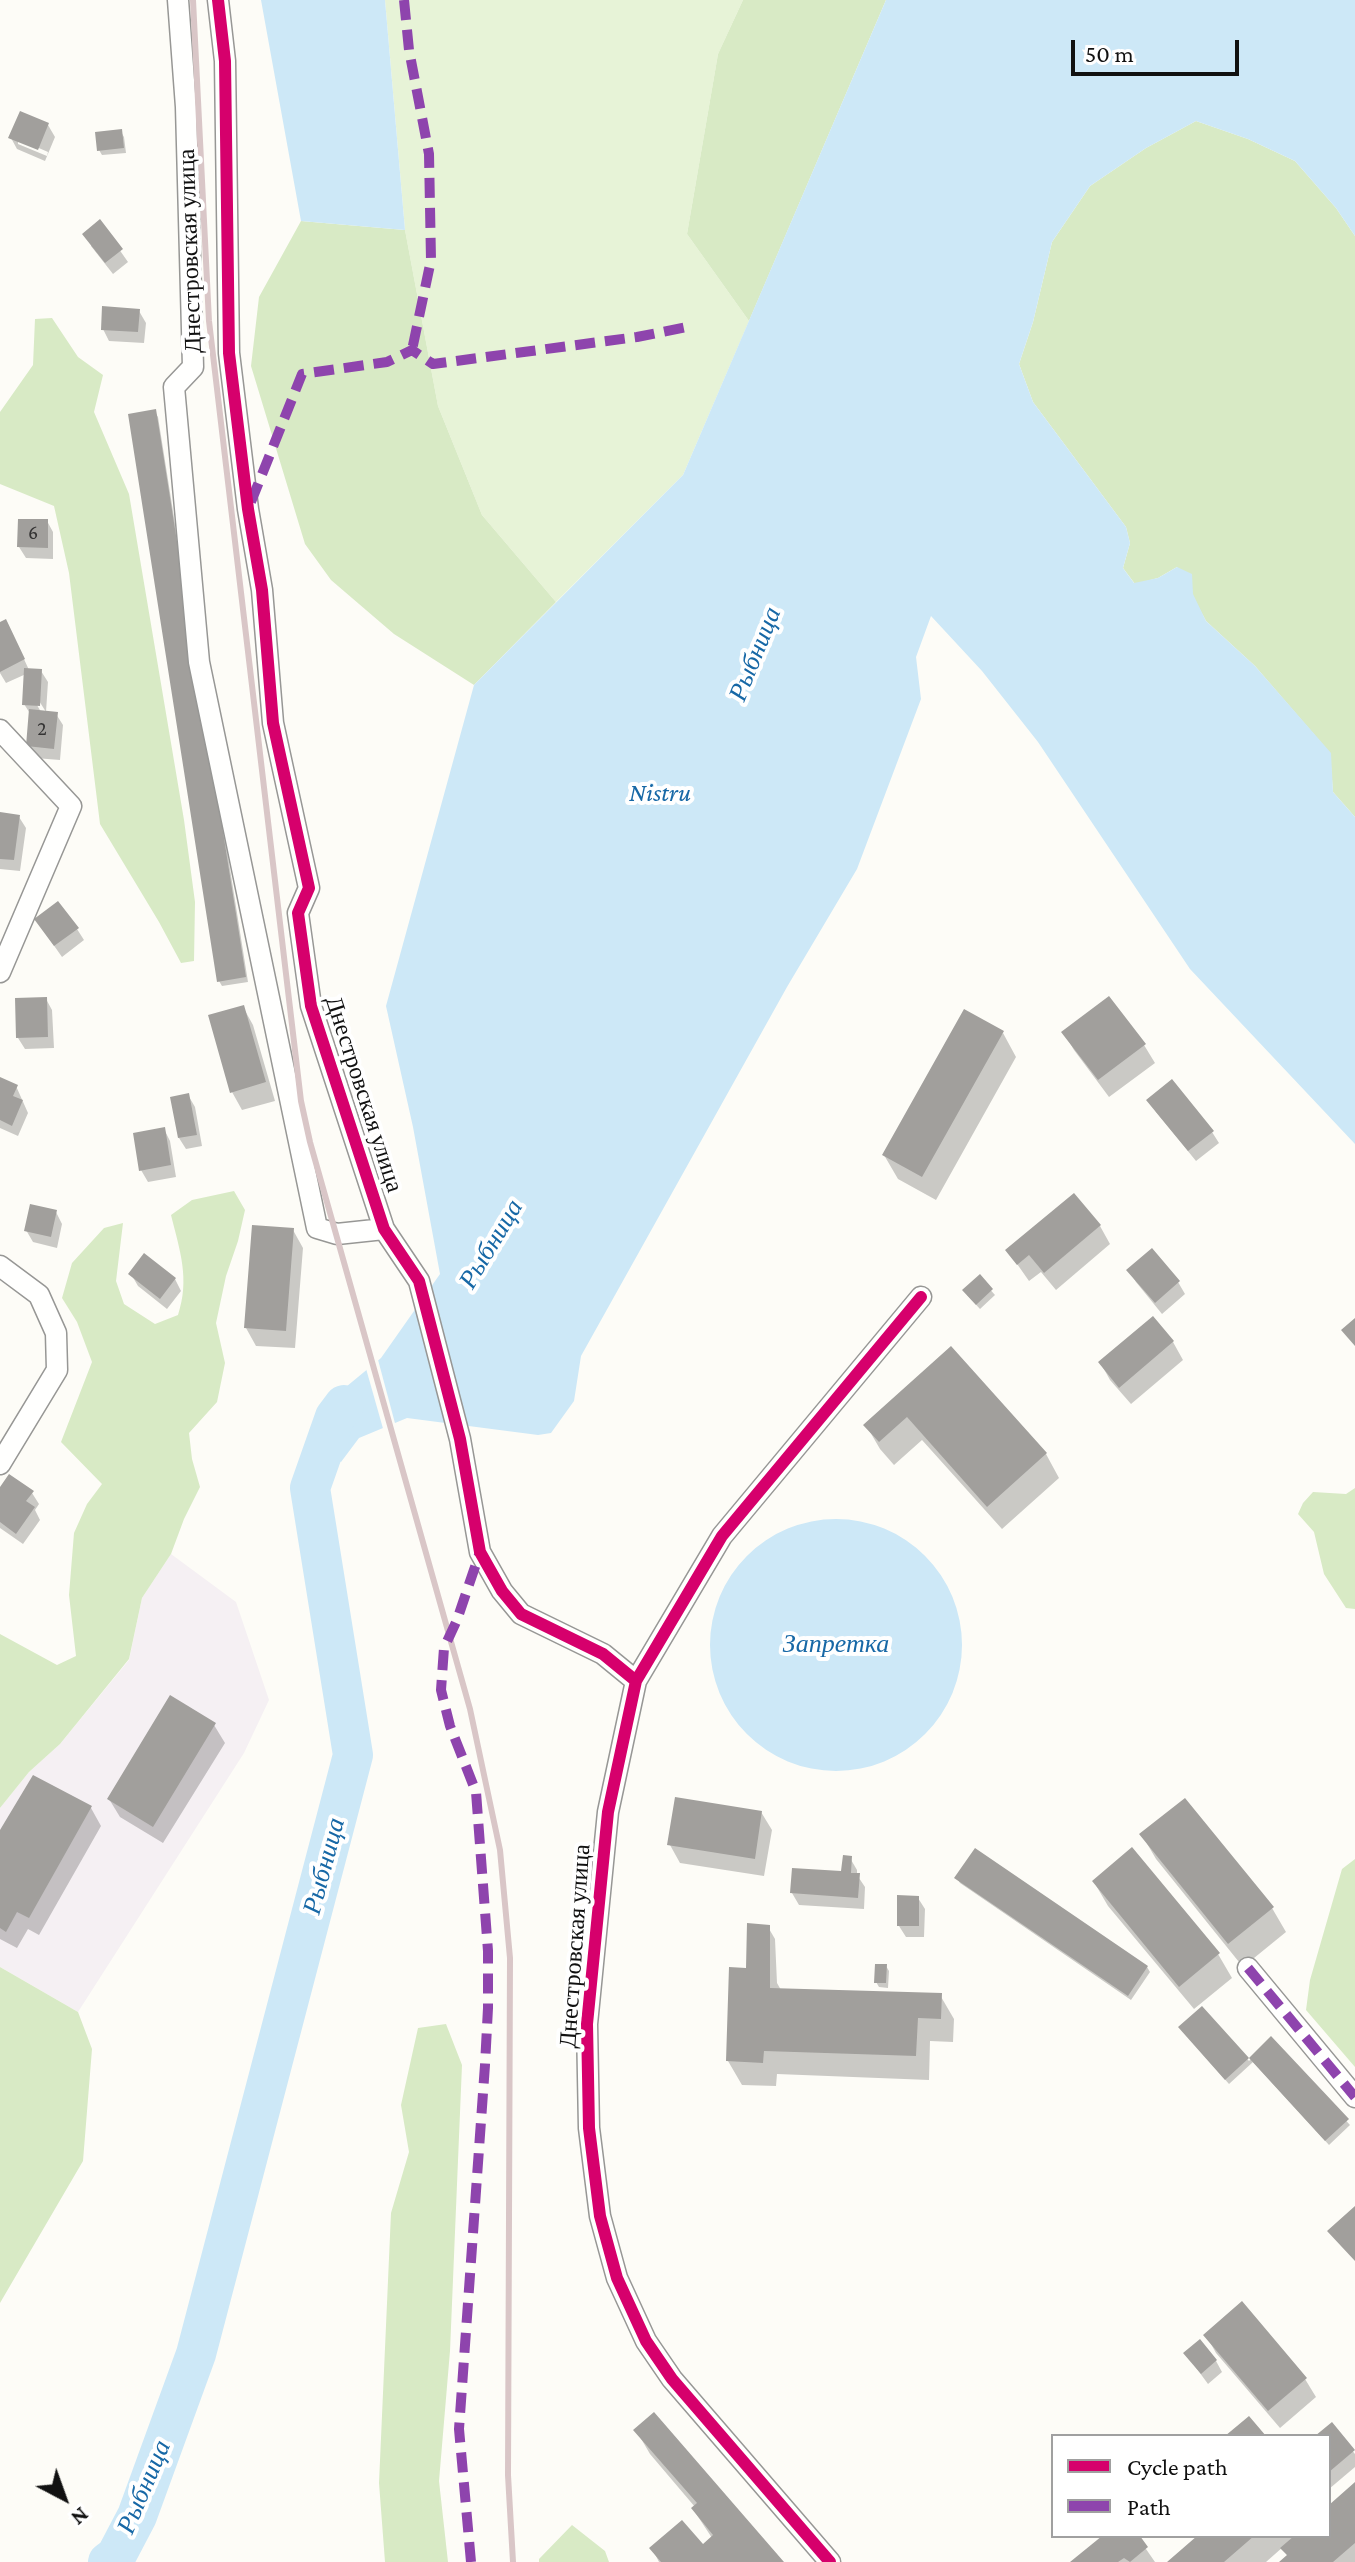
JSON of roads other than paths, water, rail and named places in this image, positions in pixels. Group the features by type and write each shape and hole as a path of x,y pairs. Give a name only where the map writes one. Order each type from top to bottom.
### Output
{"street":[{"name":"Днестровская улица","path":"178,0 186,107 193,367 174,387 199,662 317,1228 337,1234 384,1229"},
{"name":"Днестровская улица","path":"218,0 225,61 229,353 248,509 262,590 273,723 309,888 298,913 311,1006 384,1229 419,1281 460,1439 480,1552 502,1591 521,1614 603,1654 636,1681"},
{"path":"0,730 71,806 0,972"},
{"path":"0,1266 39,1295 56,1333 57,1370 0,1464"},
{"name":"Днестровская улица","path":"830,2562 672,2379 646,2341 617,2278 600,2216 589,2128 587,2024 608,1812 636,1681 722,1536 921,1297"},
{"path":"1248,1968 1355,2097"}],"water":[{"path":"261,0 385,0 405,230 301,221"},
{"name":"Nistru","path":"886,0 1355,0 1355,236 1336,208 1295,161 1248,139 1196,121 1146,148 1090,186 1052,242 1033,322 1019,364 1033,402 1126,527 1130,543 1123,568 1134,583 1158,578 1177,567 1192,574 1193,594 1206,621 1255,666 1331,753 1333,792 1355,817 1355,1144 1190,969 1038,742 982,671 931,616 916,657 921,699 857,869 787,987 581,1356 574,1401 551,1433 538,1435 407,1418 359,1438 341,1462 307,1443 335,1396 381,1358 440,1274 413,1127 386,1006 474,685 683,475"},
{"name":"Запретка","path":"824,1519 848,1519 884,1528 916,1547 934,1565 957,1608 962,1645 960,1670 953,1693 934,1725 916,1743 873,1766 848,1771 824,1771 788,1762 756,1743 738,1725 715,1682 710,1657 710,1633 719,1597 738,1565 756,1547 799,1524"}],"waterway":[{"name":"Рыбница","path":"108,2562 116,2556 137,2516 196,2354 353,1755 310,1488 335,1417 344,1405"}],"railway":[{"path":"193,0 209,321 301,1101 470,1709 500,1850 510,1958 508,2475 513,2562"}]}
